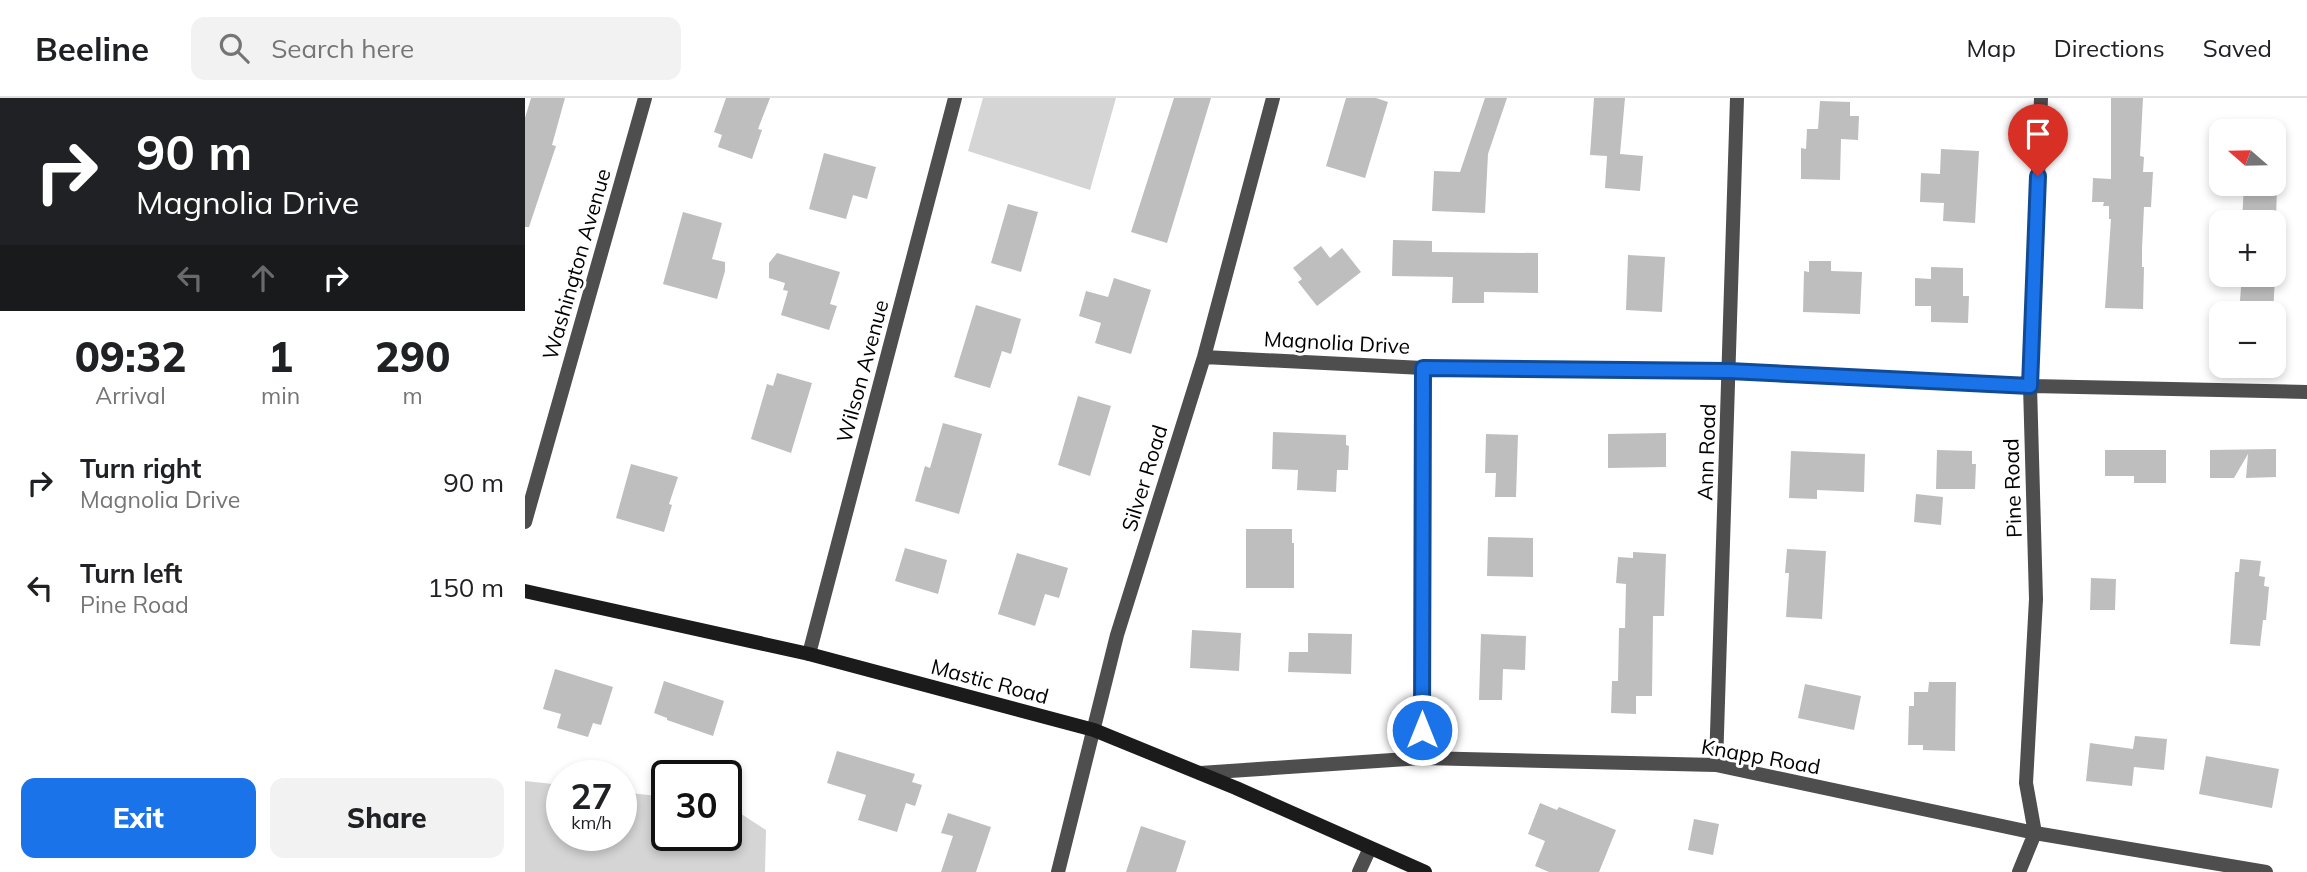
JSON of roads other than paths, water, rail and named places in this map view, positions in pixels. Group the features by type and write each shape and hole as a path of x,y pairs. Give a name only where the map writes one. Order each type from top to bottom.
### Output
{"main road":[{"name":"Mastic Road","path":"525,591 809,654 1094,730 1200,773 1425,872"}],"street":[{"name":"Washington Avenue","path":"525,522 645,98"},
{"name":"Wilson Avenue","path":"809,654 955,98"},
{"name":"Silver Road","path":"1058,872 1117,635 1204,357 1273,98"},
{"name":"Ann Road","path":"1716,765 1737,98"},
{"name":"Pine Road","path":"2035,833 2027,783 2036,599 2030,386 2041,98"},
{"name":"Magnolia Drive","path":"1204,357 1423,368 1729,371 2030,386 2307,392"},
{"path":"1422,758 1423,368"},
{"name":"Knapp Road","path":"1200,773 1422,758 1716,765 2035,833 2266,872"},
{"path":"2019,872 2035,833"},
{"path":"1359,872 1370,848"}]}
